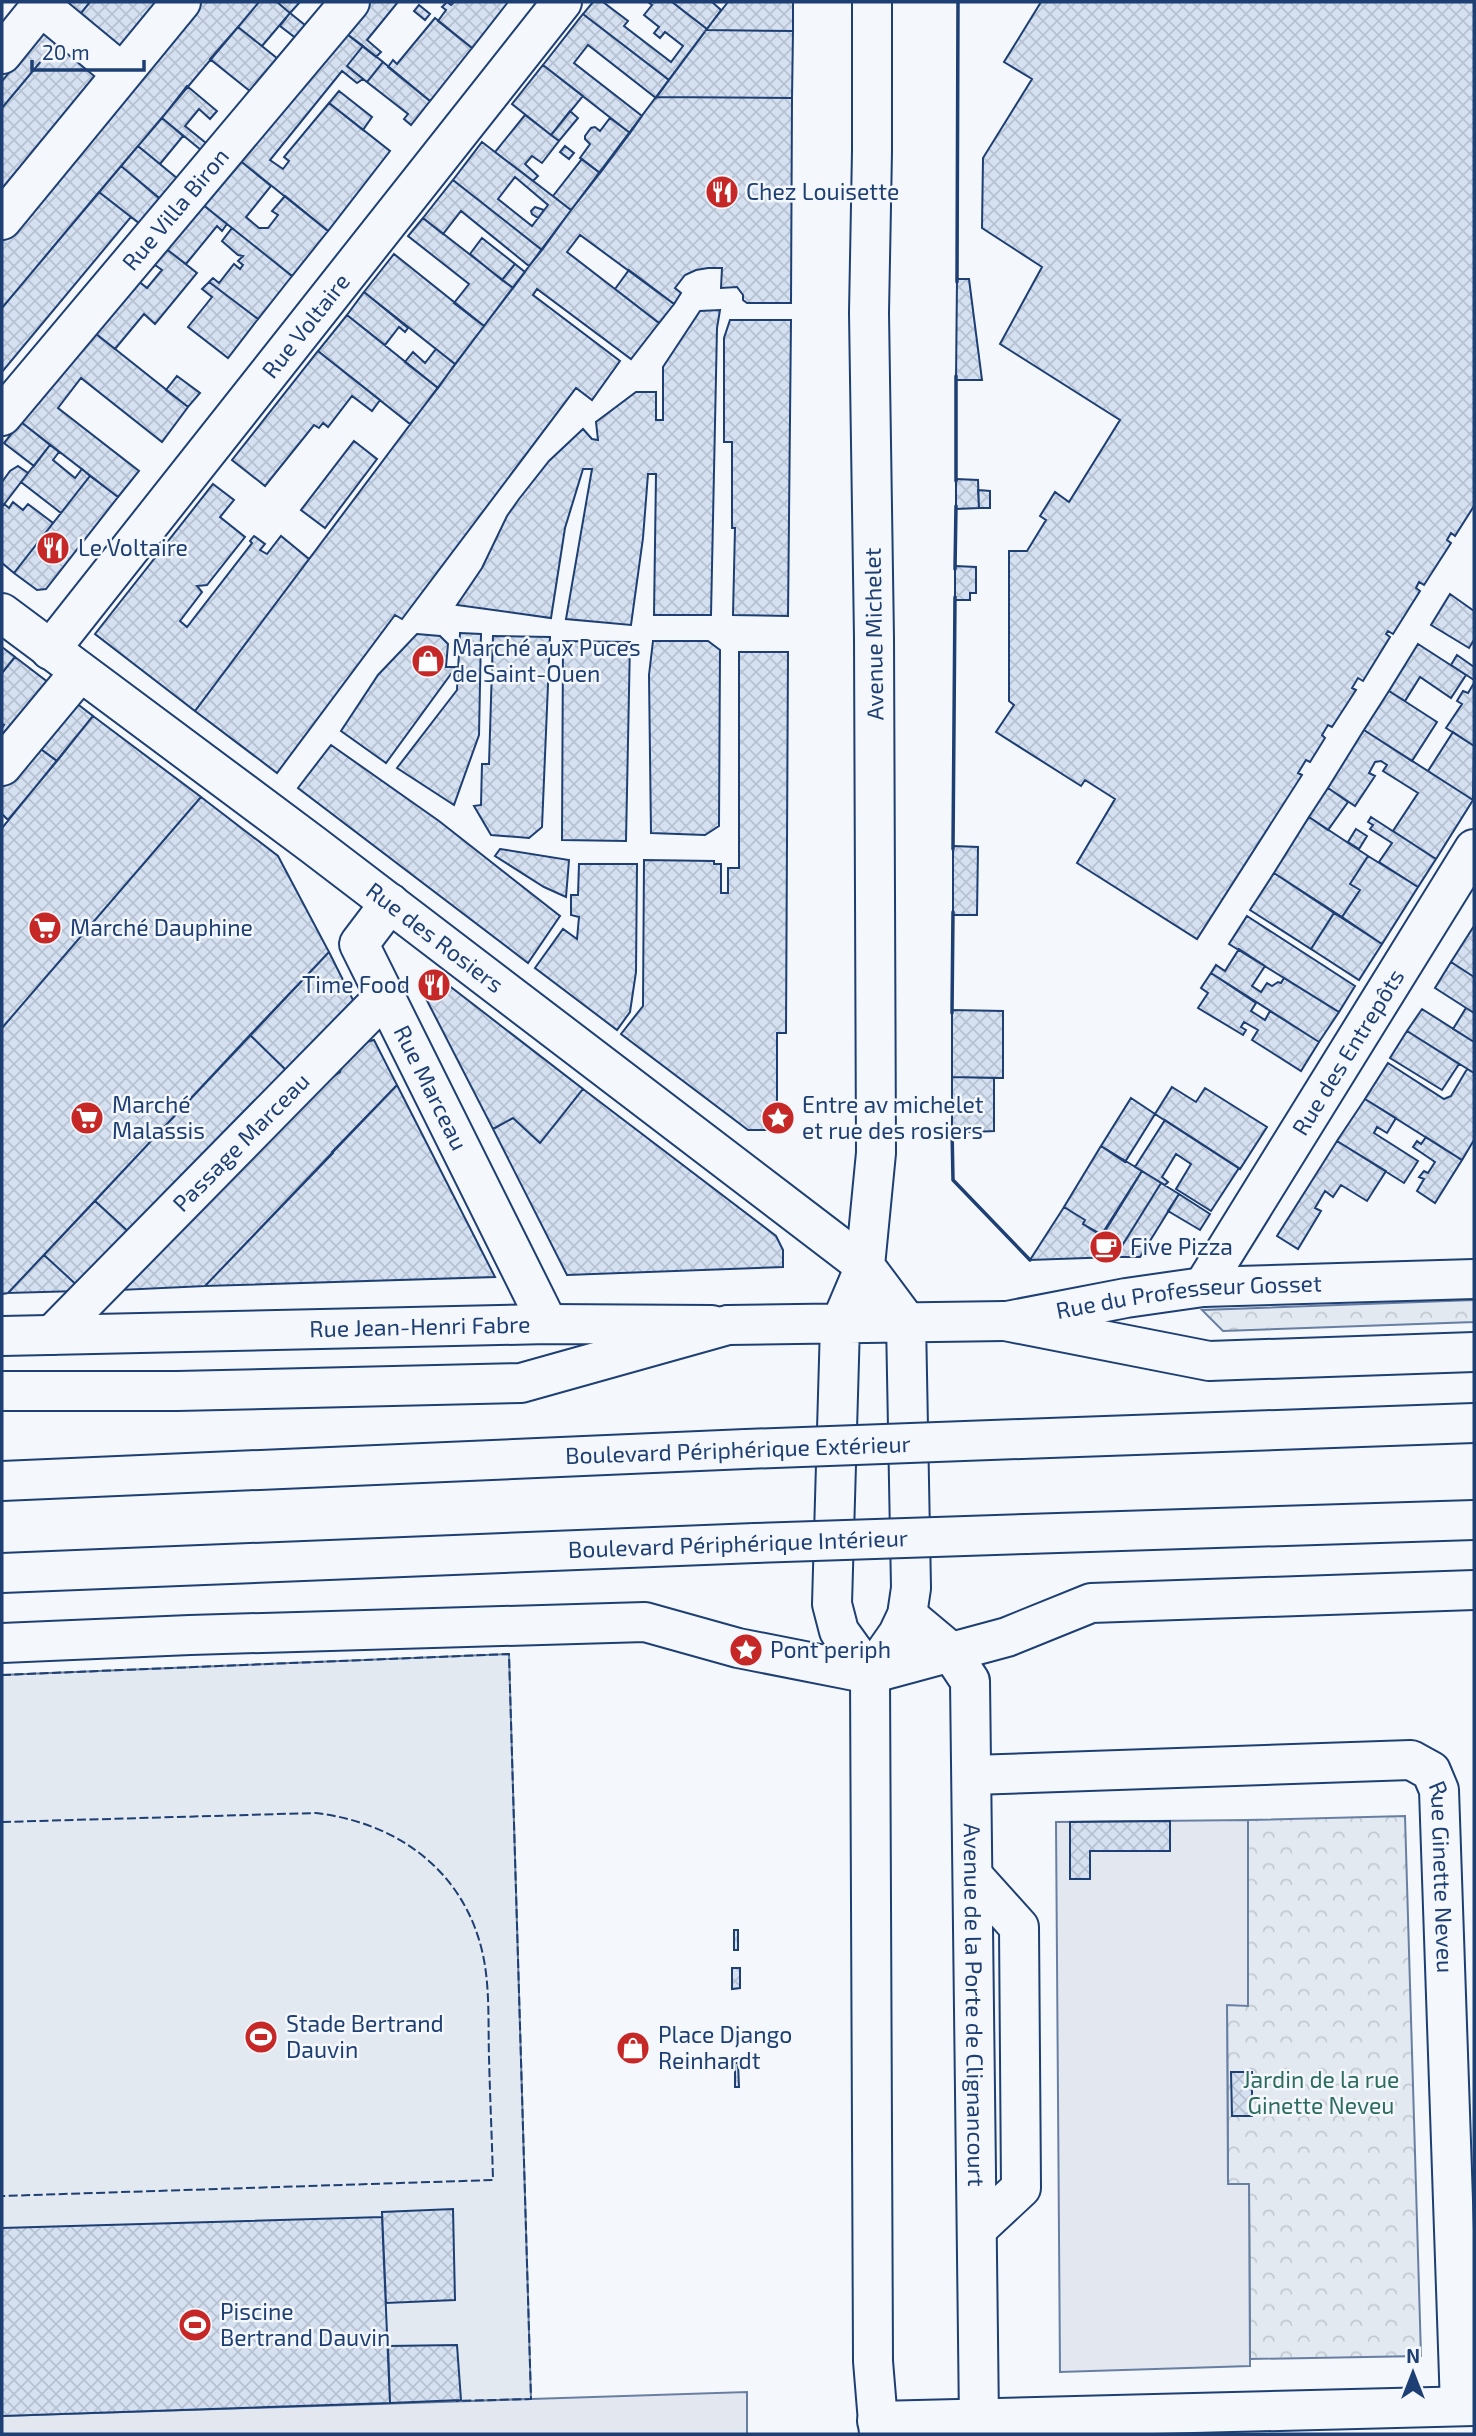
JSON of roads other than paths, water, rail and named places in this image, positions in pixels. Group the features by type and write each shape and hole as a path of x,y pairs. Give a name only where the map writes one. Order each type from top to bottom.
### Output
{"main road":[{"path":"2,220 181,2"},
{"name":"Rue Villa Biron","path":"2,416 350,2"},
{"name":"Rue Voltaire","path":"50,650 562,2"},
{"name":"Avenue Michelet","path":"865,1266 876,1153 874,650 869,313 872,2"},
{"path":"2,54 43,4 122,73"},
{"name":"Rue des Rosiers","path":"2,613 390,903 865,1266"},
{"path":"2,766 80,672"},
{"name":"Rue des Entrepôts","path":"1203,1287 1474,849"},
{"name":"Rue Marceau","path":"390,903 359,944 548,1324"},
{"name":"Passage Marceau","path":"52,1335 385,996"},
{"path":"865,1266 906,1321 911,1588 907,1615 898,1634 870,1674"},
{"path":"865,1266 840,1325 832,1604 839,1630 870,1674 873,2361 878,2428 979,2420 1369,2422 1467,2406"},
{"name":"Rue du Professeur Gosset","path":"840,1325 906,1321 1005,1321 1126,1298 1203,1287 1474,1279"},
{"path":"1005,1321 1209,1362 1474,1352"},
{"name":"Rue Jean-Henri Fabre","path":"2,1336 548,1324 840,1325"},
{"path":"2,1391 177,1391 521,1383 728,1325"},
{"name":"Boulevard Périphérique Extérieur","path":"2,1480 746,1449 1474,1423"},
{"name":"Boulevard Périphérique Intérieur","path":"2,1573 768,1543 1474,1520"},
{"path":"2,1643 645,1622 738,1648 870,1674 1007,1637 1090,1603 1474,1590"},
{"name":"Avenue de la Porte de Clignancourt","path":"907,1615 950,1651 970,1681 979,2420"},
{"name":"Rue Ginette Neveu","path":"972,1775 1411,1760 1430,1771 1439,1790 1467,2406"},
{"path":"974,1877 1019,1927 1021,2188 977,2229"},
{"path":"976,2130 1020,2087"},
{"path":"976,2170 1020,2134"}],"place":[{"name":"Chez Louisette","path":"722,192"},
{"name":"Le Voltaire","path":"53,548"},
{"name":"Marché aux Puces de Saint-Ouen","path":"428,661"},
{"name":"Marché Dauphine","path":"45,928"},
{"name":"Time Food","path":"434,985"},
{"name":"Marché Malassis","path":"87,1118"},
{"name":"Entre av michelet et rue des rosiers","path":"778,1118"},
{"name":"Five Pizza","path":"1106,1247"},
{"name":"Pont periph","path":"746,1650"},
{"name":"Stade Bertrand Dauvin","path":"261,2037"},
{"name":"Place Django Reinhardt","path":"633,2048"},
{"name":"Piscine Bertrand Dauvin","path":"195,2325"}],"park label":[{"name":"Jardin de la rue Ginette Neveu","path":"1321,2093"}]}
